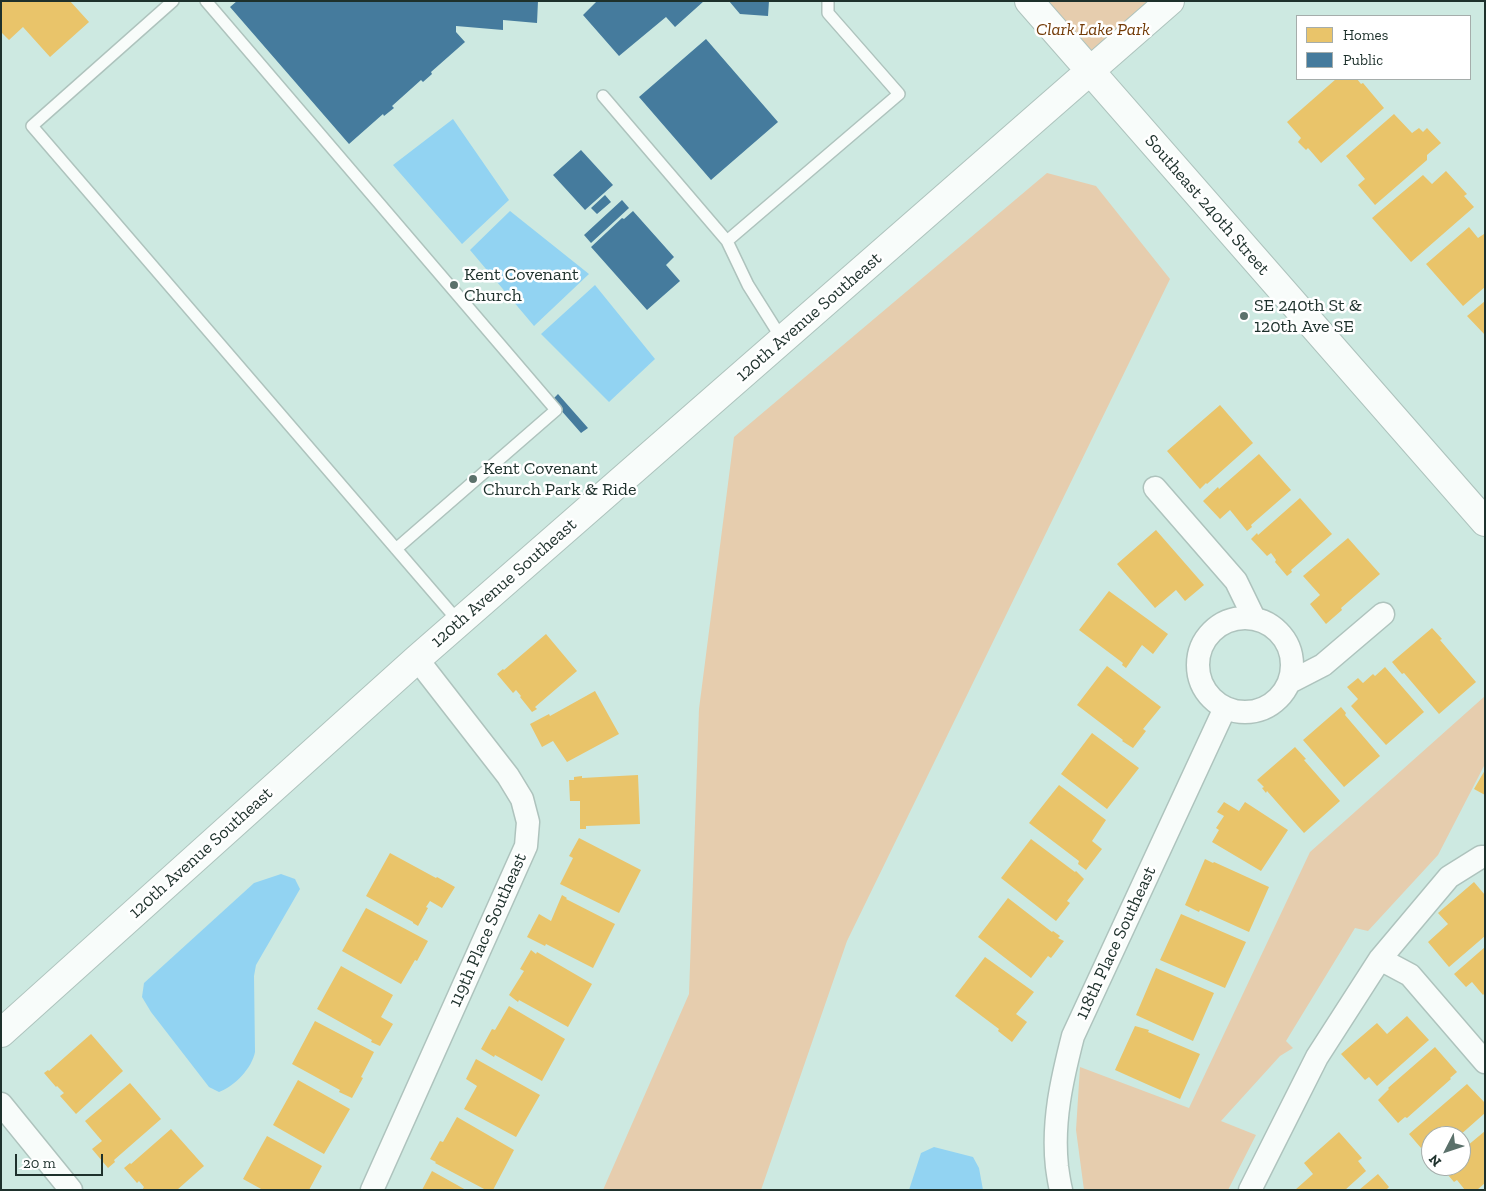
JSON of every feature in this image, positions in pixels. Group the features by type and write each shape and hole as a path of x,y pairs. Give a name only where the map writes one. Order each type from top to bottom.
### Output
{"street":[{"name":"Southeast 240th Street","path":"1029,1 1485,522"},
{"name":"120th Avenue Southeast","path":"1,1033 417,659 1170,1"},
{"path":"1155,488 1236,581 1254,618"},
{"path":"1290,682 1323,665 1383,614"},
{"path":"1238,618 1254,618 1267,622 1278,630 1287,642 1292,654 1293,668 1290,682 1282,696 1270,706 1255,711 1240,712 1225,708 1212,699 1203,687 1198,673 1198,658 1203,643 1212,631 1224,622 1238,618"},
{"name":"119th Place Southeast","path":"372,1190 526,846 528,822 522,799 508,776 417,659"},
{"name":"118th Place Southeast","path":"1061,1190 1055,1149 1056,1115 1063,1075 1073,1036 1225,708"},
{"path":"1250,1190 1317,1057 1380,959 1449,877 1483,857"},
{"path":"1380,959 1410,975 1485,1062"},
{"path":"1,1104 71,1190"}],"lane":[{"path":"173,1 32,126 460,622"},
{"path":"206,1 556,410 396,549"},
{"path":"727,241 898,94 828,13 828,1"},
{"path":"603,96 727,241 748,285 783,339"}],"green space":[{"name":"Clark Lake Park","path":"1029,1 1170,1 1090,71"},
{"path":"1047,173 1096,186 1170,279 847,941 761,1190 603,1190 689,994 699,709 734,437"},
{"path":"1485,696 1485,764 1438,855 1368,931 1355,928 1286,1041 1293,1048 1280,1056 1221,1121 1256,1135 1228,1190 1084,1190 1076,1130 1080,1067 1189,1108 1310,852"}],"water":[{"path":"453,119 509,200 462,244 393,165"},
{"path":"510,211 589,274 534,326 470,250"},
{"path":"595,285 655,359 609,402 541,334"},
{"path":"281,874 295,879 300,889 256,965 254,976 255,1052 247,1070 242,1076 219,1092 209,1087 151,1012 142,997 144,983 254,883"},
{"path":"934,1147 973,1157 979,1168 983,1190 909,1190 921,1153"}],"building: Homes":[{"path":"1,1 70,1 89,22 50,57 23,27 9,40 1,32"},
{"path":"1335,80 1358,80 1361,84 1363,83 1384,108 1321,163 1308,148 1306,150 1298,142 1301,138 1287,122"},
{"path":"1394,114 1412,133 1419,128 1423,132 1427,128 1441,143 1427,155 1427,160 1375,205 1358,185 1365,179 1346,156"},
{"path":"1446,171 1467,194 1464,196 1474,207 1411,262 1372,218 1423,175 1432,184"},
{"path":"1469,227 1478,238 1485,235 1485,287 1463,306 1426,264"},
{"path":"1485,301 1485,335 1467,316"},
{"path":"1220,405 1253,443 1200,489 1167,451"},
{"path":"1259,454 1291,490 1251,525 1252,527 1247,531 1230,510 1220,519 1203,501"},
{"path":"1300,498 1332,534 1291,570 1292,572 1287,576 1275,562 1276,560 1271,553 1267,556 1251,539"},
{"path":"1156,530 1204,585 1185,601 1176,590 1155,608 1117,564"},
{"path":"1348,538 1380,574 1341,608 1342,610 1326,624 1310,604 1320,595 1303,576"},
{"path":"1109,591 1168,634 1153,654 1142,645 1126,668 1122,665 1123,663 1079,630"},
{"path":"1432,628 1476,682 1439,714 1404,673 1402,674 1392,662"},
{"path":"546,634 577,671 535,707 537,709 532,712 516,690 513,693 497,674"},
{"path":"1107,666 1161,707 1143,729 1146,731 1133,748 1077,705"},
{"path":"1385,667 1424,712 1386,745 1351,706 1358,699 1347,687 1358,678 1363,683"},
{"path":"595,691 619,734 567,762 553,741 542,747 530,724 549,714 550,716"},
{"path":"1341,707 1346,713 1345,715 1380,756 1344,787 1303,740"},
{"path":"1092,733 1139,768 1107,809 1061,774"},
{"path":"1295,747 1340,801 1304,833 1267,791 1266,793 1262,788 1264,787 1257,780"},
{"path":"1485,770 1485,795 1474,789"},
{"path":"638,775 640,824 586,826 586,829 580,829 580,801 570,801 569,780 582,776 582,778"},
{"path":"1059,785 1106,820 1092,841 1102,849 1086,870 1078,864 1079,861 1029,823"},
{"path":"1224,802 1239,811 1245,802 1288,830 1261,871 1212,842 1219,830 1216,828 1224,816 1217,812"},
{"path":"579,838 641,870 619,913 560,884 573,858 569,856"},
{"path":"1031,839 1076,871 1084,879 1067,901 1070,903 1056,921 1001,878"},
{"path":"390,853 455,887 442,908 430,901 418,926 366,896"},
{"path":"1205,859 1269,887 1249,932 1185,905"},
{"path":"1474,882 1485,895 1485,936 1449,967 1428,942 1448,924 1438,913"},
{"path":"562,895 566,899 615,924 593,968 546,944 545,946 527,937 539,914 551,921"},
{"path":"1008,898 1060,936 1058,938 1064,941 1051,958 1048,956 1031,978 978,937"},
{"path":"366,908 428,941 401,984 342,951"},
{"path":"1181,914 1246,942 1225,988 1160,960"},
{"path":"1485,947 1485,993 1483,995 1472,982 1466,987 1454,974"},
{"path":"531,950 592,984 568,1027 519,1000 518,1002 509,995 524,971 520,969"},
{"path":"985,957 1034,992 1016,1014 1027,1022 1012,1042 998,1031 999,1029 955,996"},
{"path":"341,966 393,995 381,1017 393,1024 380,1046 317,1009"},
{"path":"1156,968 1214,993 1193,1041 1136,1015"},
{"path":"509,1006 565,1039 542,1081 481,1049 492,1029 495,1030"},
{"path":"1407,1016 1429,1040 1377,1086 1369,1077 1365,1080 1341,1054 1377,1023 1387,1034"},
{"path":"315,1021 374,1052 352,1098 292,1064"},
{"path":"1135,1026 1149,1030 1148,1032 1200,1054 1180,1099 1115,1070"},
{"path":"91,1034 123,1071 76,1114 60,1096 64,1093 44,1073 49,1071"},
{"path":"1435,1047 1457,1072 1407,1118 1405,1117 1398,1123 1378,1100 1388,1088"},
{"path":"476,1059 540,1095 516,1137 464,1109 477,1086 466,1079"},
{"path":"298,1080 350,1109 324,1154 273,1125"},
{"path":"130,1083 161,1119 114,1160 115,1162 108,1168 92,1149 102,1141 85,1121"},
{"path":"1467,1084 1485,1103 1485,1113 1470,1126 1421,1126 1421,1148 1409,1134"},
{"path":"457,1117 514,1150 493,1190 486,1190 430,1159 440,1141 443,1142"},
{"path":"171,1129 204,1166 177,1190 142,1190 144,1187 139,1181 137,1183 124,1168"},
{"path":"1485,1131 1485,1183 1477,1190 1465,1190 1457,1180 1454,1182 1449,1176 1471,1176 1471,1143"},
{"path":"1339,1132 1362,1158 1358,1161 1366,1171 1345,1190 1295,1190 1313,1174 1304,1163"},
{"path":"267,1136 322,1166 309,1190 263,1190 243,1179"},
{"path":"432,1171 466,1190 422,1190"},
{"path":"1378,1174 1389,1187 1386,1190 1359,1190"}],"building: Public":[{"path":"237,1 538,1 537,23 503,20 503,30 456,26 456,32 465,42 431,72 432,74 423,82 421,80 392,106 394,108 384,116 383,114 349,144 230,7"},
{"path":"597,1 704,1 675,27 666,17 619,56 583,15"},
{"path":"729,1 769,1 768,16 740,14"},
{"path":"706,39 778,122 711,180 639,97"},
{"path":"581,150 613,185 585,210 553,175"},
{"path":"605,195 611,202 597,214 591,208"},
{"path":"622,200 629,208 591,243 584,235"},
{"path":"633,211 674,257 666,265 680,281 647,310 591,247 622,218 624,219"},
{"path":"558,394 588,428 581,433 552,400"}],"place":[{"name":"Kent Covenant Church","path":"454,285"},
{"name":"SE 240th St & 120th Ave SE","path":"1244,316"},
{"name":"Kent Covenant Church Park & Ride","path":"473,479"}]}
